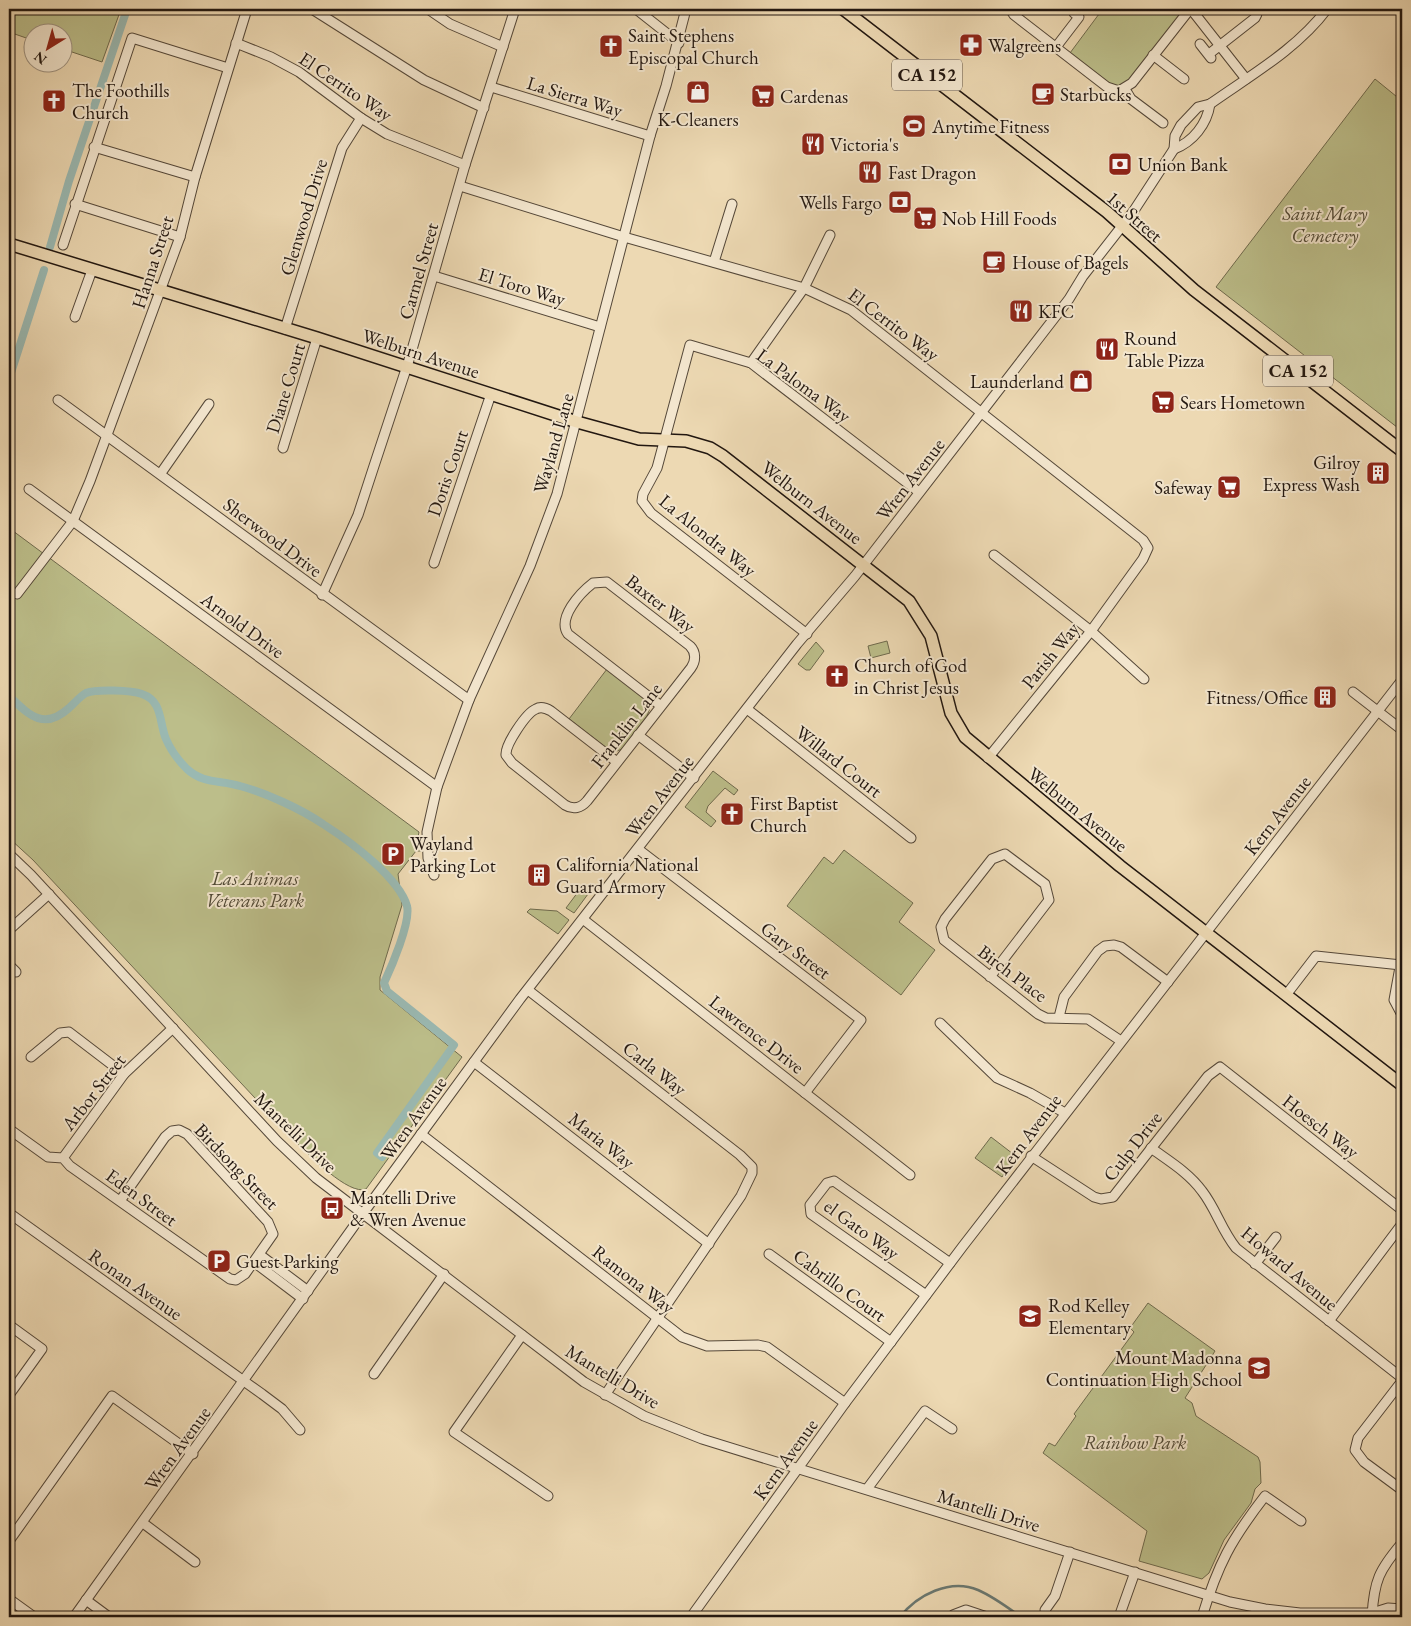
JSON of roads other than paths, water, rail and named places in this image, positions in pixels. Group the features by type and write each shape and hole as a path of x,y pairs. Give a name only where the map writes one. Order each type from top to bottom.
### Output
{"main road":[{"name":"1st Street","path":"843,9 1122,226 1194,290 1402,451"},
{"name":"Welburn Avenue","path":"9,244 317,338 577,422 639,438 696,443 723,456 909,600 931,636 951,713 965,737 988,758 1206,934 1402,1085"}],"street":[{"name":"Hanna Street","path":"17,594 73,520 106,437 180,237 195,177 247,9"},
{"path":"312,9 424,80 484,108"},
{"path":"428,9 450,24 503,47"},
{"name":"Carmel Street","path":"322,595 358,515 407,367 465,165 515,9"},
{"path":"636,9 678,42"},
{"name":"Wayland Lane","path":"434,875 428,858 427,832 437,787 469,700 530,566 557,494 650,136 686,9"},
{"path":"1010,9 1111,89 1125,89 1193,10 1246,79"},
{"path":"1200,44 1210,56 1255,18 1257,14 1255,9"},
{"name":"Wren Avenue","path":"74,1617 193,1454 364,1212 528,990 747,709 983,412 1122,226 1174,149 1175,136 1188,116 1198,107 1210,104 1246,79 1297,40 1327,9"},
{"path":"1056,47 1079,17 1074,13"},
{"path":"63,244 132,38 228,68"},
{"name":"El Cerrito Way","path":"236,43 271,57 299,72 361,118 387,134 465,165"},
{"path":"1153,56 1184,79"},
{"name":"La Sierra Way","path":"491,87 650,136"},
{"path":"1125,89 1131,99 1163,124"},
{"name":"Wren Avenue","path":"1174,149 1187,144 1208,117 1210,104"},
{"name":"Glenwood Drive","path":"285,329 342,148 361,118"},
{"path":"94,147 195,177"},
{"name":"El Cerrito Way","path":"460,186 624,237 804,288 851,310 983,412 1142,540 1148,548 1147,554 1135,570"},
{"path":"75,204 180,237"},
{"path":"714,262 732,204"},
{"path":"751,363 804,288 830,235"},
{"path":"75,317 92,270"},
{"name":"El Toro Way","path":"434,276 600,327"},
{"name":"Diane Court","path":"283,448 317,338"},
{"name":"La Paloma Way","path":"665,439 690,345 751,363 919,492"},
{"name":"Doris Court","path":"434,563 491,394"},
{"name":"Sherwood Drive","path":"58,400 106,437 161,473 322,595 469,700"},
{"path":"161,473 209,404"},
{"name":"La Alondra Way","path":"665,439 657,468 642,498 644,505 807,634"},
{"name":"Arnold Drive","path":"29,489 437,787"},
{"path":"994,555 1124,658 1144,679"},
{"name":"Parish Way","path":"988,758 1090,631 1135,570"},
{"name":"Baxter Way","path":"661,706 568,634 564,625 566,616 590,584 602,580 611,584 690,646 695,657"},
{"name":"Franklin Lane","path":"617,762 551,711 542,707 529,714 509,743 506,752 512,763 565,805 577,808 585,804 693,665 695,657"},
{"name":"Kern Avenue","path":"691,1617 846,1403 1031,1156 1206,934 1402,680"},
{"path":"1353,692 1402,730"},
{"name":"Willard Court","path":"747,709 911,838"},
{"path":"638,735 694,778"},
{"name":"Gary Street","path":"638,849 861,1020 805,1093"},
{"name":"Mantelli Drive","path":"9,854 49,894 290,1154 316,1178 364,1212 563,1367 605,1395 644,1416 682,1433 1209,1596 1281,1614 1372,1615 1383,1617"},
{"name":"Birch Place","path":"990,977 1049,900 1045,884 1005,854 998,855 992,860 944,920 941,927 944,940 990,977 1038,1014 1046,1018 1088,1019 1121,1041"},
{"path":"9,930 49,894"},
{"name":"Lawrence Drive","path":"584,920 910,1175"},
{"path":"1059,1017 1064,997 1098,951 1106,946 1114,945 1120,947 1168,982"},
{"path":"1286,995 1316,956 1402,960 1394,1000 1402,1016"},
{"path":"9,964 16,972"},
{"name":"Carla Way","path":"528,990 740,1155 752,1167 750,1178 741,1196 709,1244"},
{"path":"940,1023 997,1078 1030,1093 1064,1113"},
{"name":"Arbor Street","path":"63,1158 124,1074 173,1028"},
{"path":"31,1057 60,1033 69,1032 124,1074"},
{"name":"Maria Way","path":"474,1062 709,1244"},
{"name":"Culp Drive","path":"1031,1156 1101,1199 1112,1197 1208,1076 1220,1068"},
{"name":"Hoesch Way","path":"1220,1068 1402,1210"},
{"name":"Eden Street","path":"9,1129 42,1154 63,1158 70,1166 230,1280 241,1278 257,1259"},
{"name":"Birdsong Street","path":"120,1201 165,1137 176,1130 187,1134 272,1227 272,1238 257,1259"},
{"name":"Ramona Way","path":"422,1134 682,1337 707,1346 758,1345 767,1347 846,1403"},
{"name":"Howard Avenue","path":"1152,1148 1193,1179 1210,1204 1223,1232 1236,1248 1402,1380"},
{"name":"el Gato Way","path":"926,1295 811,1214 810,1205 830,1181 840,1185 950,1263"},
{"name":"Ronan Avenue","path":"9,1213 245,1381 282,1409 300,1430"},
{"path":"1329,1321 1402,1224"},
{"path":"1255,1264 1276,1237"},
{"path":"605,1395 709,1244"},
{"name":"Cabrillo Court","path":"769,1254 891,1342"},
{"path":"257,1259 305,1295"},
{"path":"374,1374 444,1274"},
{"path":"9,1325 42,1349 9,1395"},
{"path":"522,1335 454,1432 548,1496"},
{"path":"1402,1380 1358,1438 1355,1450 1364,1462 1402,1490"},
{"path":"9,1541 112,1396 193,1454"},
{"path":"867,1489 925,1411 952,1429"},
{"path":"1202,1617 1229,1545 1265,1496 1301,1521"},
{"path":"143,1523 195,1562"},
{"path":"1372,1615 1372,1596 1378,1575 1402,1543"},
{"path":"1045,1610 1055,1596 1070,1552"},
{"path":"1119,1617 1135,1572"},
{"path":"9,1599 34,1617"},
{"path":"86,1600 109,1617"},
{"name":"Mantelli Drive","path":"1372,1615 1388,1608 1402,1609"},
{"path":"953,1615 966,1610 987,1617"}],"waterway":[{"path":"50,247 69,181 127,9"},
{"path":"9,379 44,270"},
{"path":"9,696 30,714 44,719 60,715 86,693 122,691 142,694 154,702 170,747 193,774 206,779 233,784 272,797 323,824"},
{"path":"326,826 373,862 402,895 407,906 406,923 400,945 384,983 387,991 454,1045 377,1153 382,1157"},
{"path":"900,1617 915,1602 925,1596 945,1587 956,1586 978,1590 1000,1602 1021,1617"}],"place":[{"name":"Walgreens","path":"971,45"},
{"name":"Saint Stephens Episcopal Church","path":"611,46"},
{"name":"K-Cleaners","path":"698,92"},
{"name":"Starbucks","path":"1043,94"},
{"name":"Cardenas","path":"763,96"},
{"name":"The Foothills Church","path":"54,101"},
{"name":"Anytime Fitness","path":"914,126"},
{"name":"Victoria's","path":"813,144"},
{"name":"Union Bank","path":"1120,164"},
{"name":"Fast Dragon","path":"870,172"},
{"name":"Wells Fargo","path":"900,202"},
{"name":"Nob Hill Foods","path":"925,218"},
{"name":"House of Bagels","path":"994,262"},
{"name":"KFC","path":"1021,311"},
{"name":"Round Table Pizza","path":"1107,349"},
{"name":"Launderland","path":"1081,381"},
{"name":"Sears Hometown","path":"1163,402"},
{"name":"Gilroy Express Wash","path":"1378,473"},
{"name":"Safeway","path":"1229,487"},
{"name":"Church of God in Christ Jesus","path":"837,676"},
{"name":"Fitness/Office","path":"1325,697"},
{"name":"First Baptist Church","path":"732,814"},
{"name":"Wayland Parking Lot","path":"393,854"},
{"name":"California National Guard Armory","path":"539,875"},
{"name":"Mantelli Drive & Wren Avenue","path":"332,1208"},
{"name":"Guest Parking","path":"219,1261"},
{"name":"Rod Kelley Elementary","path":"1030,1316"},
{"name":"Mount Madonna Continuation High School","path":"1259,1368"}],"park label":[{"name":"Saint Mary Cemetery","path":"1325,224"},
{"name":"Las Animas Veterans Park","path":"255,889"},
{"name":"Rainbow Park","path":"1135,1442"}]}
